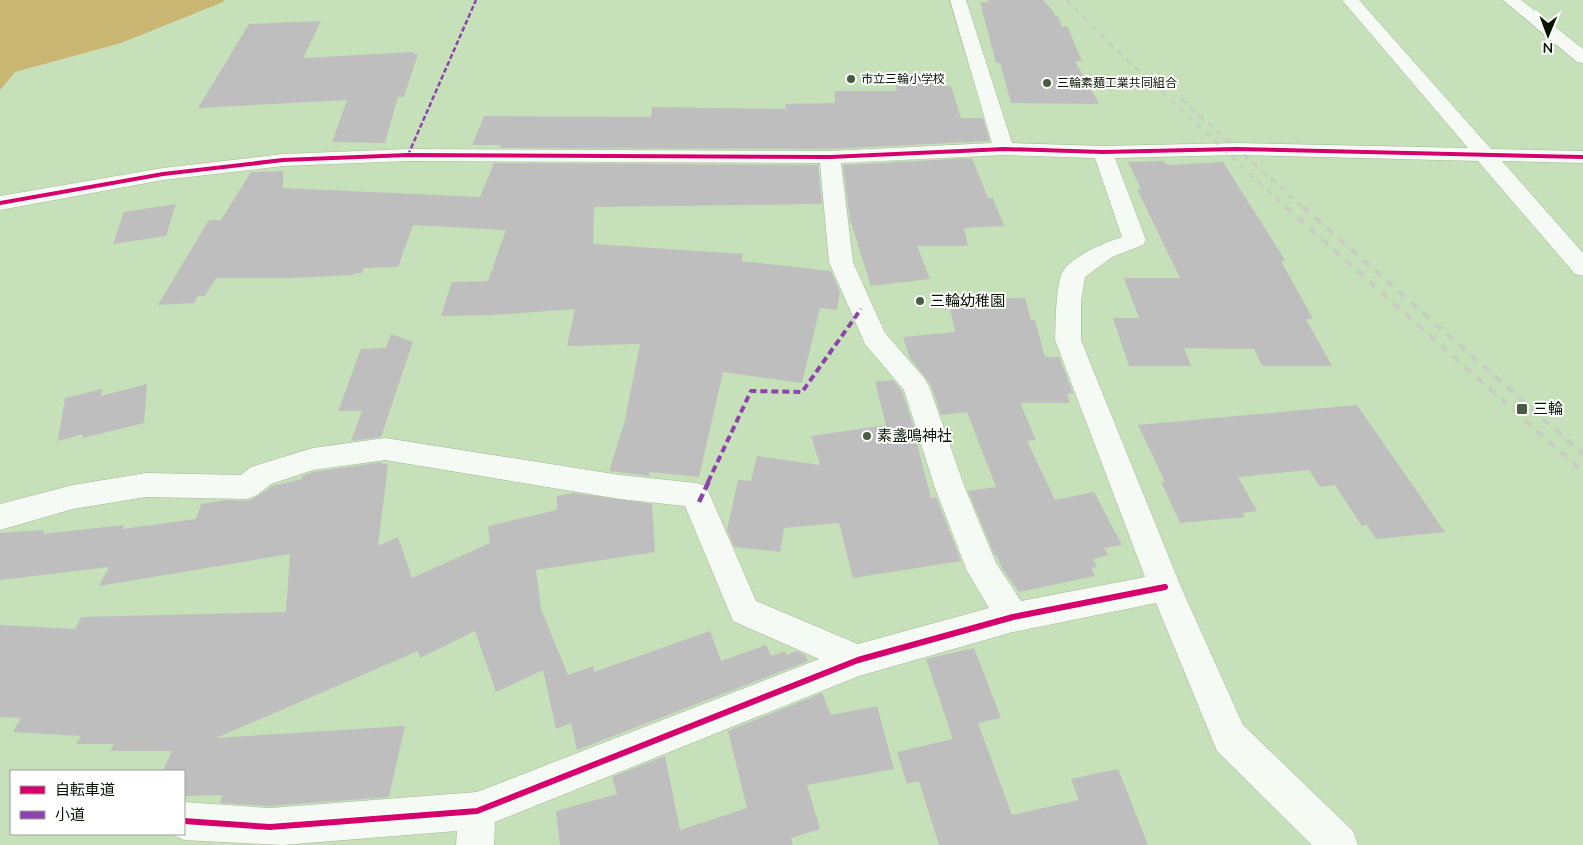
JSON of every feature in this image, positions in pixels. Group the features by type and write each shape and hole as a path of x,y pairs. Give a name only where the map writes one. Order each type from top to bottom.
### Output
{"street":[{"path":"958,0 1004,149"},
{"path":"1350,0 1583,268"},
{"path":"1511,0 1583,58"},
{"path":"0,203 163,174 283,160 408,156 830,157 1004,149 1103,152 1238,149 1583,157"},
{"path":"1103,152 1135,240 1104,252 1074,273 1069,301 1068,340 1165,587 1230,738 1339,845"},
{"path":"830,157 841,262 874,338 916,386 950,488 982,571 1013,617"},
{"path":"0,517 73,497 146,485 247,487 261,475 313,459 385,449 620,488 696,495 706,523 744,610 858,660"},
{"path":"185,821 270,828 476,828 858,660 1013,617 1165,587"}],"shaded area":[{"path":"0,0 224,0 121,43 15,72 0,90"}],"building":[{"path":"988,0 1043,0 1055,16 1058,16 1062,27 1067,26 1082,61 1075,61 1099,104 1011,103 1000,63 996,63 980,2 988,2"},
{"path":"321,21 303,58 414,52 414,54 418,54 404,97 398,97 385,143 332,142 347,100 198,108 249,24"},
{"path":"895,82 943,82 944,86 951,86 961,118 983,118 990,141 830,149 500,148 501,145 472,145 484,116 651,117 652,107 786,109 785,104 835,103 835,91 897,91"},
{"path":"972,158 988,198 993,198 1004,226 964,228 968,246 917,246 930,279 871,286 850,220 843,165"},
{"path":"1163,161 1168,165 1223,162 1285,260 1281,261 1313,319 1306,319 1332,366 1262,366 1254,349 1184,348 1191,366 1129,366 1113,318 1139,318 1124,278 1180,278 1137,189 1141,189 1128,162"},
{"path":"494,163 818,165 822,204 594,207 593,244 743,254 741,261 831,271 840,292 837,310 820,308 802,383 723,372 699,477 649,472 649,476 609,471 624,424 640,344 567,346 575,309 494,315 441,316 452,282 488,281 506,230 413,225 398,267 364,268 362,273 354,273 353,275 290,278 216,278 205,296 198,296 194,303 158,305 209,220 221,220 251,172 283,171 283,188 480,197"},
{"path":"176,204 166,236 113,244 124,212"},
{"path":"1025,298 1031,320 1035,320 1045,357 1059,357 1073,393 1067,394 1070,403 1020,403 1036,440 1027,441 1055,500 1094,492 1122,545 1104,548 1108,555 1093,559 1097,567 1091,568 1095,576 1019,592 1003,570 997,556 995,556 968,491 996,487 967,412 941,415 931,385 910,358 903,337 955,332 948,299"},
{"path":"391,334 413,342 381,437 351,441 362,411 338,411 361,349 386,348"},
{"path":"893,380 902,391 918,440 916,440 931,498 936,497 961,561 853,578 839,523 784,528 780,552 734,547 727,530 738,480 751,481 757,456 820,465 811,436 886,425 875,382"},
{"path":"147,384 144,423 82,438 83,434 58,441 65,398 102,389 101,396"},
{"path":"1357,405 1445,532 1376,539 1367,525 1361,525 1335,485 1320,487 1309,470 1238,477 1257,511 1242,513 1245,517 1180,523 1161,482 1165,482 1138,425"},
{"path":"383,462 382,464 388,464 378,546 398,537 412,578 490,543 488,526 557,510 557,496 574,493 652,504 655,552 536,570 541,609 568,675 593,666 594,672 710,631 721,661 766,645 771,656 785,651 787,655 797,651 805,655 808,661 577,750 571,723 556,729 543,670 496,692 475,631 420,658 418,651 216,738 405,726 389,797 270,806 220,803 223,795 185,796 185,770 163,770 172,751 110,751 114,744 76,744 81,736 13,732 21,718 0,717 0,625 75,629 81,617 286,612 290,554 99,586 109,567 0,580 0,533 44,530 42,534 124,525 122,529 196,519 201,504 227,500 248,501 272,486 302,479 302,476 313,472"},
{"path":"974,648 1001,718 978,723 1012,815 1079,800 1071,779 1118,769 1148,845 939,845 919,781 907,784 897,752 953,739 926,659"},
{"path":"822,693 831,715 877,706 894,769 807,785 820,829 791,838 793,845 560,845 556,811 617,794 612,777 665,756 680,830 747,808 728,731"}],"railway":[{"path":"1066,0 1109,43 1287,208"},
{"path":"1181,99 1304,208"},
{"path":"1286,207 1583,472"},
{"path":"1303,207 1583,454"}],"marked path":[{"path":"408,155 476,0"},
{"path":"699,502 751,391 802,392 861,309"}],"cycle path":[{"path":"0,203 163,174 283,160 408,155 830,157 1004,149 1103,152 1237,149 1583,157"},
{"path":"185,821 270,827 477,811 858,660 1013,617 1165,587"}],"place":[{"name":"市立三輪小学校","path":"851,79"},
{"name":"三輪素麺工業共同組合","path":"1047,83"},
{"name":"三輪幼稚園","path":"920,301"},
{"name":"三輪","path":"1522,409"},
{"name":"素盞鳴神社","path":"867,436"}]}
